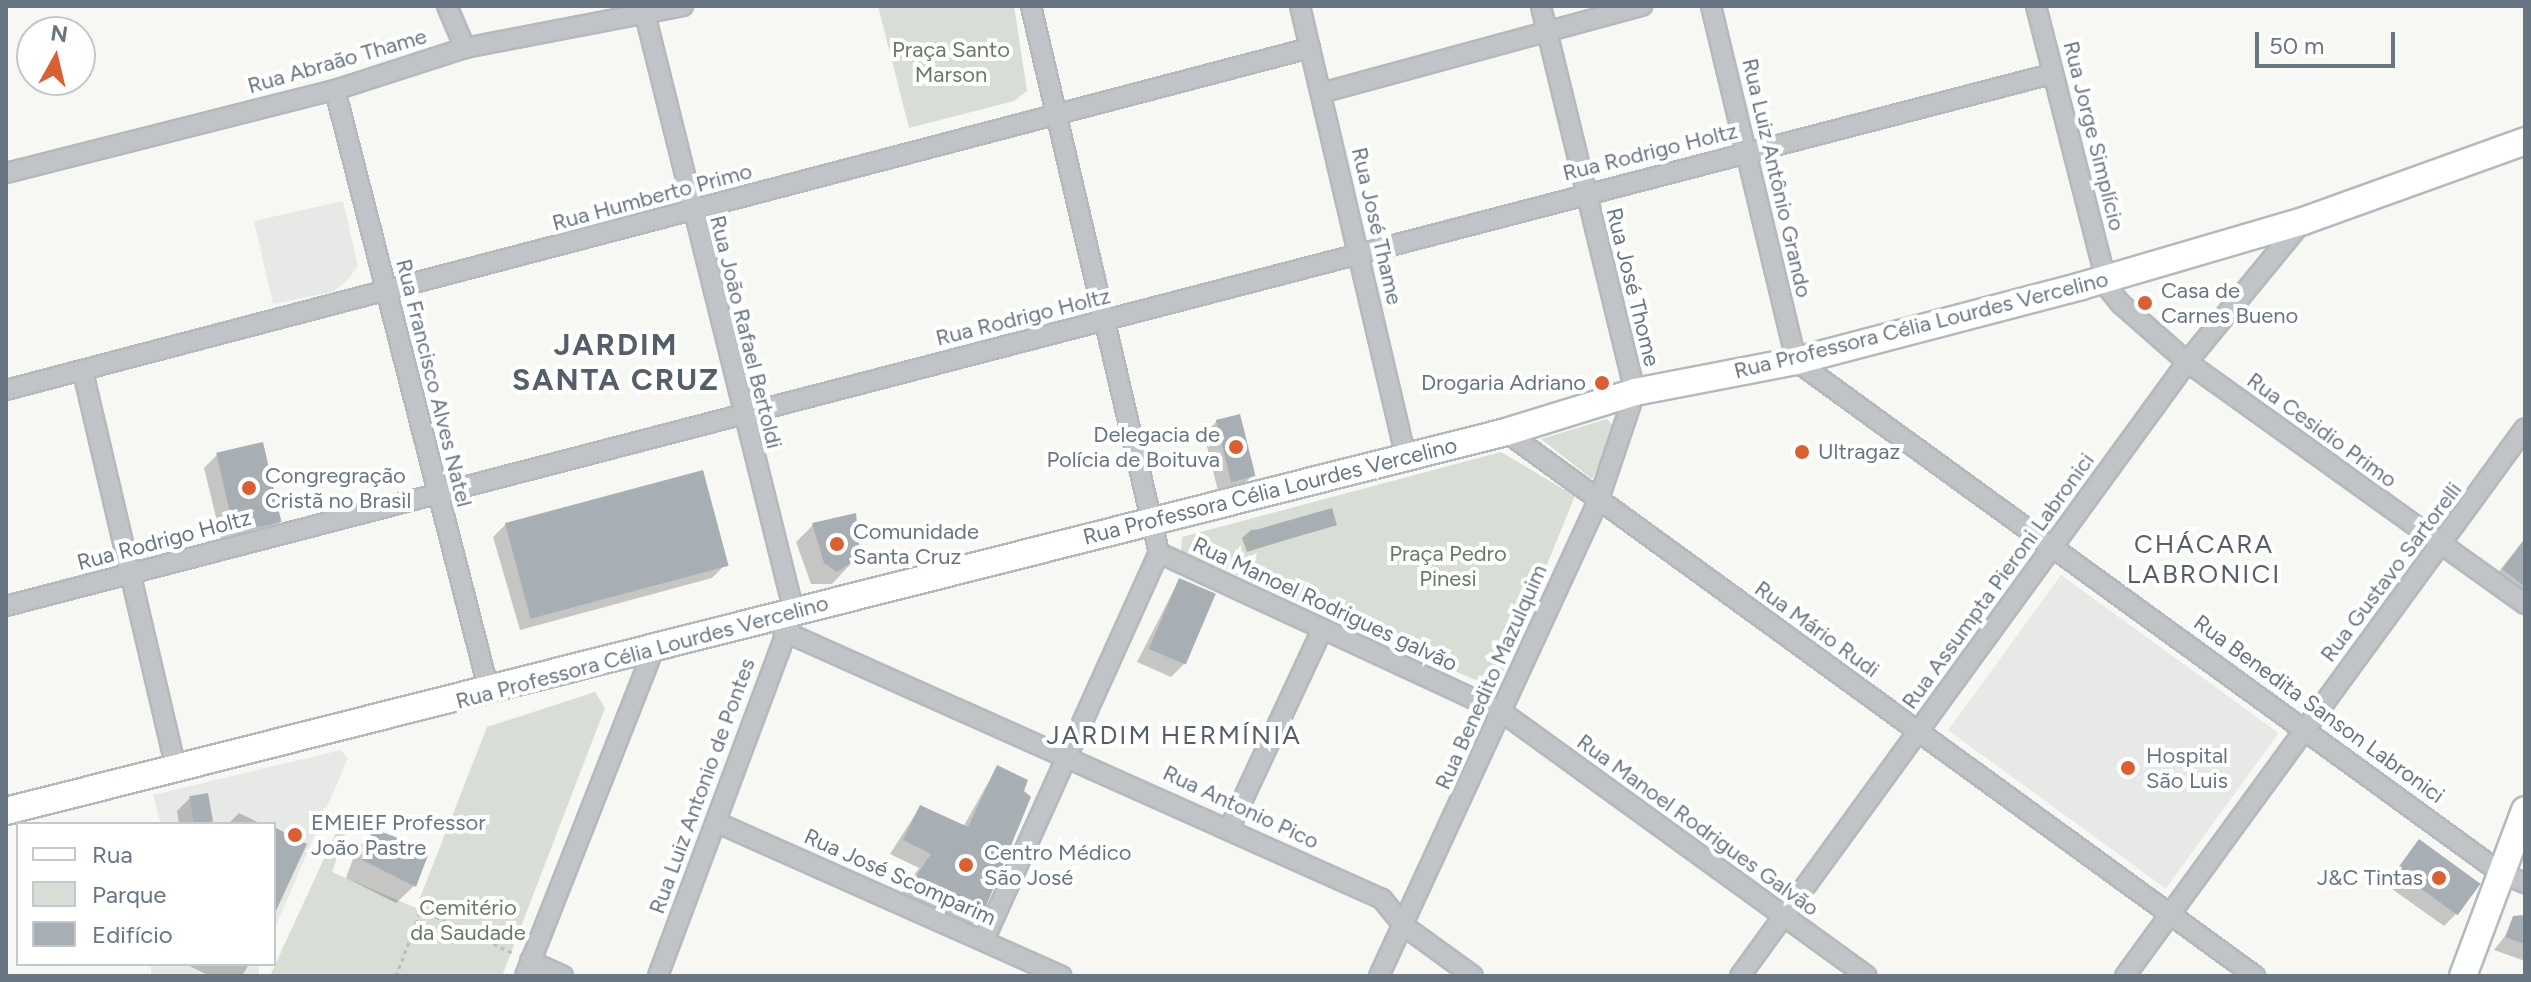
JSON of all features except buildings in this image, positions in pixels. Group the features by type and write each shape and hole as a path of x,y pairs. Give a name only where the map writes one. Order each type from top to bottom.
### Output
{"main road":[{"name":"Rua Professora Célia Lourdes Vercelino","path":"6,811 488,687 788,622 1156,519 1506,432 1635,392 1796,361 2106,278 2303,221 2520,148"},
{"path":"2463,976 2513,878 2525,810"}],"street":[{"path":"447,6 465,48"},
{"name":"Rua Abraão Thame","path":"6,173 335,90 465,48 644,11 683,6"},
{"name":"Rua Manoel Rodrigues galvão","path":"1031,6 1110,321 1156,519 1159,553 1502,712"},
{"name":"Rua José Thame","path":"1300,6 1406,457"},
{"name":"Rua José Thome","path":"1541,6 1584,194 1635,392"},
{"path":"1321,93 1642,6"},
{"name":"Rua Luiz Antônio Grando","path":"1711,6 1796,361"},
{"name":"Rua Jorge Simplício","path":"2036,6 2106,278"},
{"name":"Rua João Rafael Bertoldi","path":"644,11 788,622"},
{"name":"Rua Humberto Primo","path":"6,390 1310,48"},
{"name":"Rua Rodrigo Holtz","path":"6,606 1110,321 1358,251 2052,74"},
{"name":"Rua Francisco Alves Natel","path":"335,90 488,687"},
{"name":"Rua Assumpta Pieroni Labronici","path":"1740,976 2187,362 2303,221"},
{"name":"Rua Cesidio Primo","path":"2106,278 2121,304 2187,362 2525,604"},
{"name":"Rua Benedita Sanson Labronici","path":"1796,361 2056,545 2513,878"},
{"path":"83,372 176,769"},
{"name":"Rua Benedito Mazulquim","path":"1379,976 1599,499 1635,392"},
{"name":"Rua Gustavo Sartorelli","path":"2125,976 2304,727 2442,547 2525,428"},
{"name":"Rua Mário Rudi","path":"1506,432 2255,976"},
{"path":"984,940 1065,754 1159,553"},
{"name":"Rua Antonio Pico","path":"788,622 1065,754 1382,899 1404,926 1473,976"},
{"name":"Rua Luiz Antonio de Pontes","path":"658,976 718,823 788,622"},
{"path":"1230,827 1322,630"},
{"path":"563,976 528,969 653,651"},
{"name":"Rua Manoel Rodrigues Galvão","path":"1502,712 1867,976"},
{"name":"Rua José Scomparim","path":"718,823 1062,976"}],"path":[{"path":"396,976 421,910 528,969"}],"shaded area":[{"path":"343,201 358,266 347,281 333,292 273,304 254,221"},
{"name":"Hospital São Luis","path":"2061,575 2279,733 2166,888 1948,730"},
{"name":"EMEIEF Professor João Pastre","path":"341,750 348,758 276,925 276,822 160,822 153,795"},
{"path":"151,966 259,966 259,976 151,976"}],"green space":[{"name":"Praça Santo Marson","path":"878,6 1014,6 1027,91 1014,101 909,128"},
{"path":"1607,419 1616,429 1592,479 1541,439"},
{"name":"Praça Pedro Pinesi","path":"1501,452 1575,496 1496,689 1181,551 1182,537"},
{"name":"Cemitério da Saudade","path":"595,692 605,708 502,976 270,976 345,813 351,817 332,872 416,908 487,727"}],"place":[{"name":"Casa de Carnes Bueno","path":"2145,303"},
{"name":"Drogaria Adriano","path":"1602,383"},
{"name":"Delegacia de Polícia de Boituva","path":"1236,447"},
{"name":"Ultragaz","path":"1802,452"},
{"name":"Congregração Cristã no Brasil","path":"249,488"},
{"name":"Comunidade Santa Cruz","path":"837,544"},
{"name":"Hospital São Luis","path":"2128,768"},
{"name":"EMEIEF Professor João Pastre","path":"295,835"},
{"name":"Centro Médico São José","path":"966,865"},
{"name":"J&C Tintas","path":"2439,878"}],"district":[{"name":"JARDIM SANTA CRUZ","path":"616,362"},
{"name":"CHÁCARA LABRONICI","path":"2204,560"},
{"name":"JARDIM HERMÍNIA","path":"1174,736"}]}
